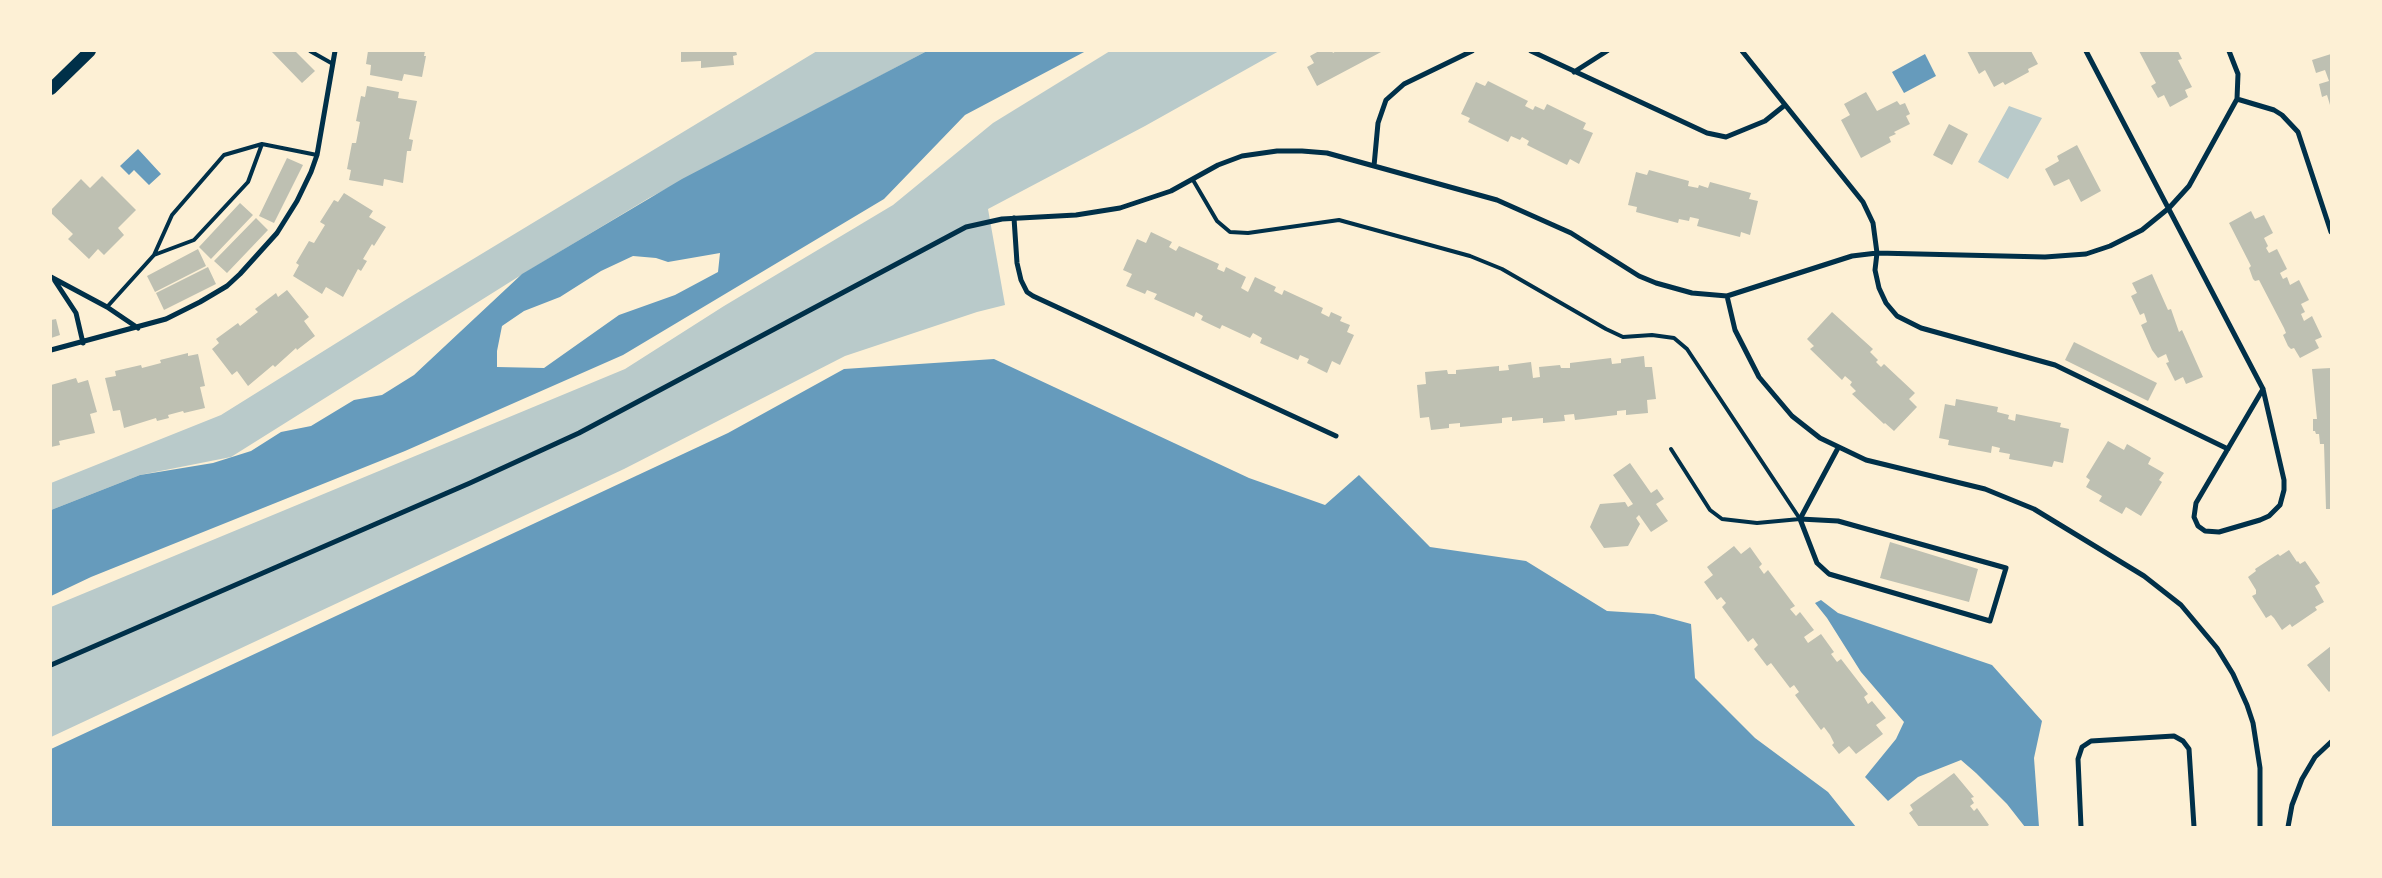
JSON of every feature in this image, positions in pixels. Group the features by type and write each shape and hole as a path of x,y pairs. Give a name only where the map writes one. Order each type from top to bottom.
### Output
{"main road":[{"path":"51,89 90,51"}],"street":[{"path":"51,350 138,328 182,312 227,286 267,246 288,217 304,187 317,155 335,51"},
{"path":"1374,166 1378,123 1386,100 1404,84 1472,51"},
{"path":"1531,51 1707,133 1726,137 1765,120 1785,105"},
{"path":"1574,72 1607,51"},
{"path":"1742,51 1863,202 1873,223 1878,253 1875,270 1882,296 1897,316 1913,326 2055,365 2228,450"},
{"path":"2086,51 2263,389 2284,480 2284,490 2280,504 2269,516 2260,520 2210,533 2201,529 2195,522 2194,508 2263,389"},
{"path":"51,665 470,483 579,433 966,227 1014,218 1103,212 1147,201 1193,180 1218,165 1242,156 1277,151 1327,153 1472,192 1523,210 1571,233 1632,272 1656,283 1692,293 1726,296 1852,256 1878,253 2045,257 2086,254 2127,239 2142,230 2169,208 2189,186 2237,99 2238,74 2229,51"},
{"path":"2237,99 2274,110 2282,115 2298,132 2331,232"},
{"path":"1014,218 1019,272 1024,286 1033,296 1336,436"},
{"path":"53,279 106,307 138,328"},
{"path":"53,279 76,313 83,343"},
{"path":"1726,296 1742,346 1768,390 1805,427 1838,448 1882,466 1959,482 2010,498 2082,537 2144,576 2169,594 2192,616 2217,648 2233,674 2253,722 2260,768 2260,827"},
{"path":"1800,519 1838,521 2006,568 1990,621 1828,574 1823,570 1813,556 1800,519 1838,448"},
{"path":"2081,827 2078,759 2082,747 2091,741 2174,736 2183,741 2189,749 2194,827"},
{"path":"2288,827 2296,790 2315,757 2331,742"}],"lane":[{"path":"310,51 333,64"},
{"path":"106,307 154,256 172,215 224,155 262,144 317,155"},
{"path":"154,256 194,240 248,182 262,144"},
{"path":"1193,180 1217,221 1230,232 1248,233 1339,220 1470,256 1502,269 1623,337 1652,335 1674,338 1687,349 1800,519 1757,523 1722,519 1710,510 1671,449"}],"shaded area":[{"path":"817,51 927,51 649,198 518,277 231,457 140,475 51,510 51,483 221,415 407,299"},
{"path":"1110,51 1279,51 1145,126 988,209 1005,305 977,312 845,356 624,469 51,737 51,607 625,369 724,306 893,205 993,123"},
{"path":"2009,106 2042,118 2008,179 1978,162"}],"water":[{"path":"927,51 1086,51 965,115 884,199 623,355 405,451 91,577 51,596 51,510 140,475 213,463 251,451 281,432 311,426 354,400 382,395 414,375 522,274 682,179","holes":["720,253 718,272 675,295 619,315 544,368 497,367 497,351 502,326 524,311 560,297 601,271 633,256 656,258 668,262"]},
{"path":"1925,54 1936,76 1904,93 1892,72"},
{"path":"138,149 161,174 149,185 134,170 129,175 120,166"},
{"path":"994,359 1249,478 1325,505 1359,475 1430,547 1526,561 1607,611 1654,614 1691,624 1695,678 1755,738 1828,792 1856,827 51,827 51,749 728,433 844,369"},
{"path":"1821,600 1838,613 1992,665 2042,721 2034,758 2039,827 2025,827 2007,804 1961,760 1918,777 1888,801 1865,777 1896,739 1904,722 1861,672 1827,618 1815,603"}],"building":[{"path":"271,51 295,51 315,71 302,83"},
{"path":"368,51 425,51 424,56 426,56 422,77 404,74 402,81 370,75 371,65 366,64"},
{"path":"681,51 736,51 737,55 733,56 734,65 701,68 701,61 681,62"},
{"path":"1319,51 1332,51 1333,53 1336,51 1383,51 1317,86 1307,67 1314,63 1310,56"},
{"path":"1967,51 2031,51 2038,64 2028,69 2029,72 2005,85 2003,82 1994,87 1985,70 1979,74"},
{"path":"2139,51 2178,51 2182,59 2178,60 2192,87 2185,90 2188,97 2170,107 2164,95 2158,98 2151,86 2156,83"},
{"path":"2331,54 2330,105 2327,95 2322,97 2319,84 2329,81 2325,70 2316,73 2312,60"},
{"path":"1488,81 1528,101 1525,106 1533,110 1535,106 1544,110 1547,104 1586,123 1583,129 1593,133 1579,164 1570,159 1567,165 1527,145 1529,141 1522,137 1520,140 1511,136 1508,142 1468,122 1470,118 1461,114 1476,82 1485,86"},
{"path":"367,86 399,92 398,98 417,101 409,139 413,140 411,151 407,151 403,183 384,179 383,186 349,180 351,170 347,169 352,143 356,143 360,122 356,121 361,96 365,97"},
{"path":"1866,92 1877,111 1897,101 1900,105 1905,103 1910,114 1906,116 1910,124 1894,132 1896,134 1889,137 1891,142 1861,158 1841,120 1850,115 1844,104"},
{"path":"1949,124 1968,134 1952,165 1933,155"},
{"path":"2077,145 2101,191 2081,202 2069,179 2054,186 2045,169 2059,161 2057,156"},
{"path":"287,158 303,165 274,223 259,216"},
{"path":"1649,170 1689,181 1688,186 1698,188 1699,185 1708,188 1710,182 1751,193 1749,199 1758,201 1750,235 1741,232 1740,237 1697,226 1699,219 1690,217 1689,221 1679,219 1678,223 1636,212 1637,207 1628,205 1636,172 1647,175"},
{"path":"102,176 136,210 118,228 124,235 104,255 98,249 89,259 68,239 73,234 51,213 51,210 81,179 90,188"},
{"path":"344,193 373,211 369,217 386,227 374,246 372,244 363,259 367,261 361,271 358,269 343,297 326,287 322,294 293,276 299,265 296,263 309,241 314,243 325,225 320,222 334,200 338,202"},
{"path":"240,203 253,215 211,259 199,247"},
{"path":"2251,211 2255,219 2264,215 2273,233 2264,238 2268,246 2266,248 2269,253 2277,249 2287,269 2280,273 2283,279 2287,277 2290,285 2299,280 2309,300 2301,304 2305,312 2301,314 2304,321 2312,316 2322,337 2315,340 2319,348 2300,358 2294,348 2291,349 2288,346 2283,335 2286,333 2284,328 2259,280 2255,281 2253,279 2249,268 2251,266 2229,223"},
{"path":"256,218 268,230 227,273 214,261"},
{"path":"1151,232 1172,242 1169,247 1176,251 1179,246 1219,264 1217,269 1224,272 1226,267 1246,277 1241,288 1248,292 1255,277 1276,287 1274,291 1282,295 1284,290 1323,308 1321,313 1329,317 1331,312 1342,317 1340,321 1350,325 1347,332 1354,335 1340,365 1332,361 1327,373 1307,363 1309,359 1300,355 1298,360 1260,343 1262,338 1253,333 1250,338 1222,325 1220,329 1201,320 1203,316 1196,312 1194,317 1154,299 1157,294 1147,290 1145,294 1126,286 1132,274 1123,270 1137,239 1146,243"},
{"path":"198,249 206,266 155,292 147,276"},
{"path":"208,267 216,284 164,310 156,293"},
{"path":"2152,274 2168,310 2171,309 2179,332 2182,330 2203,377 2186,384 2183,377 2175,381 2166,363 2169,362 2166,354 2158,358 2152,350 2141,325 2147,322 2144,313 2140,315 2131,296 2137,293 2132,283"},
{"path":"287,290 309,317 304,321 315,336 297,350 296,348 275,367 273,365 248,386 237,371 232,375 212,349 219,343 216,339 238,323 240,326 258,312 255,309 276,293 278,297"},
{"path":"1832,312 1873,349 1870,352 1878,360 1876,362 1881,367 1884,364 1915,393 1909,399 1917,407 1894,431 1852,394 1856,391 1850,385 1852,382 1845,376 1842,380 1810,349 1814,346 1807,339"},
{"path":"56,319 60,335 51,338 51,320"},
{"path":"2074,342 2157,383 2148,401 2065,360"},
{"path":"188,353 188,356 198,354 205,386 200,387 205,408 184,413 183,411 168,415 169,418 157,421 156,418 124,428 120,410 113,411 105,378 116,376 115,371 141,365 142,368 161,363 160,360"},
{"path":"1644,356 1645,367 1652,367 1656,399 1647,400 1648,413 1626,415 1626,410 1617,411 1617,415 1575,420 1574,414 1564,415 1565,421 1543,423 1543,418 1512,421 1512,417 1502,418 1502,423 1460,427 1460,423 1449,424 1449,428 1431,430 1429,417 1420,418 1417,385 1426,384 1425,372 1447,370 1448,374 1456,374 1456,370 1499,366 1499,371 1509,370 1508,365 1531,362 1533,378 1540,377 1539,367 1560,365 1561,368 1570,368 1570,363 1611,358 1612,364 1621,363 1621,359"},
{"path":"2331,368 2331,509 2326,509 2324,444 2320,444 2319,434 2313,431 2313,419 2317,419 2312,369"},
{"path":"76,378 78,383 88,380 97,412 90,414 95,433 59,441 60,445 51,447 51,385"},
{"path":"1956,399 1998,407 1997,412 2009,415 2008,419 2015,421 2016,414 2061,423 2060,427 2069,429 2063,463 2054,461 2052,467 2009,459 2010,454 1999,452 2000,448 1992,446 1991,453 1948,445 1949,440 1939,438 1945,404 1955,406"},
{"path":"2108,441 2124,450 2127,444 2151,458 2148,464 2164,473 2159,480 2162,482 2141,516 2126,507 2122,514 2099,501 2102,496 2086,487 2090,480 2086,477"},
{"path":"1630,463 1651,493 1657,489 1664,499 1656,504 1668,521 1651,532 1639,515 1636,518 1640,524 1628,546 1604,548 1590,527 1600,504 1625,502 1628,507 1633,504 1613,475"},
{"path":"1890,542 1978,569 1969,602 1880,578"},
{"path":"1734,546 1741,554 1750,547 1762,564 1759,567 1764,574 1768,570 1795,606 1790,609 1796,616 1800,612 1814,630 1804,637 1808,643 1821,634 1834,652 1831,654 1837,662 1841,659 1868,694 1864,697 1868,704 1872,701 1886,718 1876,725 1883,734 1856,754 1849,746 1839,754 1832,745 1834,743 1830,735 1824,727 1821,730 1795,695 1799,692 1794,685 1790,688 1771,663 1767,666 1754,649 1758,645 1753,638 1748,642 1722,607 1726,603 1721,597 1717,600 1704,582 1713,575 1707,567"},
{"path":"2289,550 2297,562 2300,564 2305,561 2320,583 2315,586 2324,602 2315,607 2317,610 2292,627 2290,624 2282,630 2271,615 2266,618 2252,596 2256,594 2256,590 2248,577 2256,571 2255,569 2278,554 2280,556"},
{"path":"2331,646 2331,690 2329,692 2307,665"},
{"path":"1954,773 1974,797 1971,798 1974,803 1970,806 1974,811 1977,808 1989,825 1986,827 1919,827 1909,813 1913,810 1910,805"}]}
